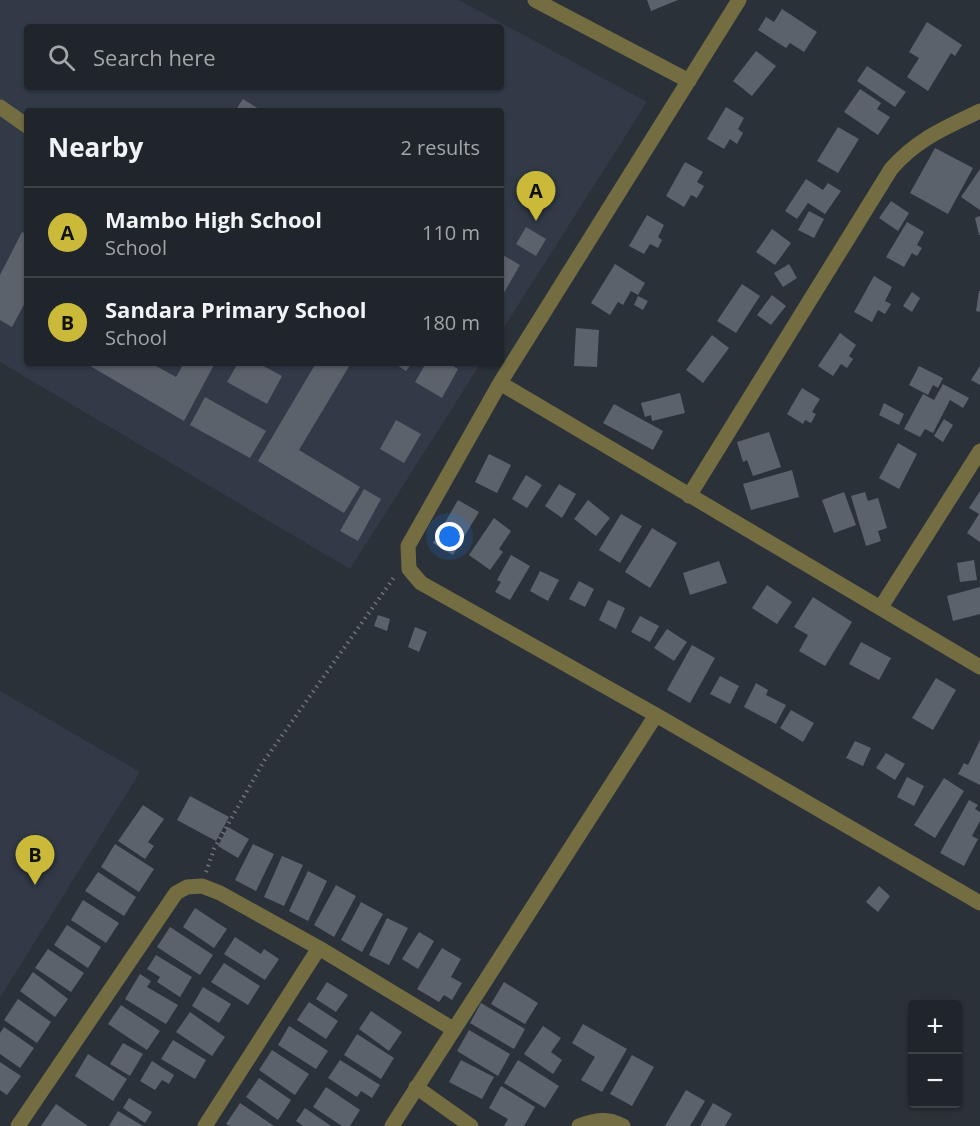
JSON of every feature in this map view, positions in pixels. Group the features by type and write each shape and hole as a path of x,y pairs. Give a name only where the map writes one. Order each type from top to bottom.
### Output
{"street":[{"path":"535,0 689,81"},
{"path":"740,0 500,383 408,546 409,569 421,584 656,716 980,903"},
{"path":"0,107 24,124"},
{"path":"689,496 891,169 909,148 980,111"},
{"path":"500,383 980,667"},
{"path":"881,607 980,451"},
{"path":"392,1126 656,716"},
{"path":"18,1126 176,893 187,887 202,886 319,948 453,1029"},
{"path":"205,1126 319,948"},
{"path":"416,1088 471,1126"},
{"path":"579,1126 592,1120 610,1119 623,1126"}],"path":[{"path":"202,886 214,849 264,761 379,602 407,557"}],"shaded area":[{"path":"0,0 459,0 503,24 24,24 24,90 504,90 504,24 647,102 504,327 504,108 24,108 24,366 479,366 350,569 0,362"},
{"path":"0,691 140,772 0,998"}],"building":[{"path":"647,0 678,0 651,11"},
{"path":"782,9 817,32 804,52 790,43 786,48 758,30 766,17 774,22"},
{"path":"927,22 962,45 955,56 951,53 928,91 907,77 919,58 909,52"},
{"path":"756,51 776,66 752,96 733,81"},
{"path":"867,66 906,92 895,107 857,81"},
{"path":"860,89 881,103 877,109 890,117 878,135 844,112"},
{"path":"243,99 257,108 237,108"},
{"path":"726,107 744,118 738,129 743,133 737,144 730,139 724,149 707,139"},
{"path":"838,127 859,139 838,173 817,161"},
{"path":"935,148 973,168 948,214 910,193"},
{"path":"685,162 703,172 697,182 704,186 697,198 691,195 684,207 666,196"},
{"path":"980,169 980,210 961,197"},
{"path":"806,179 823,190 828,183 841,191 825,214 808,203 797,219 785,211"},
{"path":"891,201 909,213 898,231 879,218"},
{"path":"809,211 824,219 814,238 798,230"},
{"path":"647,215 664,225 658,237 662,240 658,248 650,244 644,254 629,246"},
{"path":"980,216 980,235 979,235 975,218"},
{"path":"907,222 924,232 917,245 922,248 917,256 912,253 904,267 886,257"},
{"path":"526,227 546,239 536,256 516,244"},
{"path":"772,229 791,243 775,265 756,252"},
{"path":"22,232 24,233 24,305 12,327 0,320 0,275"},
{"path":"504,256 520,265 504,293"},
{"path":"615,264 645,283 638,295 631,291 623,305 618,302 610,315 591,303"},
{"path":"789,264 797,278 783,287 774,273"},
{"path":"874,276 892,287 885,301 891,304 885,314 878,310 872,322 854,312"},
{"path":"742,284 760,296 736,333 717,321"},
{"path":"980,291 980,312 976,311"},
{"path":"912,292 920,298 912,312 903,306"},
{"path":"772,295 786,306 771,325 757,315"},
{"path":"638,296 648,301 643,310 634,305"},
{"path":"576,328 599,330 597,367 574,366"},
{"path":"840,333 856,345 849,356 853,359 847,368 841,364 833,376 818,366"},
{"path":"712,335 729,348 703,383 686,370"},
{"path":"90,366 156,366 176,377 182,366 213,366 184,421"},
{"path":"236,366 264,366 282,376 267,404 227,382"},
{"path":"314,366 349,366 299,450 360,487 344,513 258,461"},
{"path":"398,366 410,366 406,371"},
{"path":"424,366 453,366 458,369 442,398 415,382"},
{"path":"919,366 943,378 938,388 933,385 928,395 909,385"},
{"path":"980,366 980,385 971,380"},
{"path":"943,384 969,398 963,408 950,400 933,433 925,429 920,437 904,429 923,394 934,400"},
{"path":"802,388 820,399 812,412 816,414 811,423 805,420 803,424 787,414"},
{"path":"680,393 685,413 652,421 651,415 645,417 641,403"},
{"path":"205,397 266,431 250,458 190,425"},
{"path":"884,403 904,414 899,425 879,415"},
{"path":"614,404 663,431 653,450 603,423"},
{"path":"944,419 953,425 943,442 934,436"},
{"path":"396,420 421,434 404,463 380,449"},
{"path":"769,432 781,467 753,476 747,460 743,462 737,442"},
{"path":"898,443 917,454 899,489 879,478"},
{"path":"489,454 511,465 497,493 475,482"},
{"path":"792,470 799,497 751,510 743,484"},
{"path":"526,475 542,485 527,508 512,499"},
{"path":"559,484 576,494 562,518 545,506"},
{"path":"364,489 381,499 358,541 340,531"},
{"path":"980,491 980,542 967,533 979,514 969,508"},
{"path":"844,492 856,525 834,533 822,500"},
{"path":"865,492 868,501 878,498 887,528 878,531 881,541 866,546 851,496"},
{"path":"458,500 479,512 453,555 433,543"},
{"path":"588,500 610,518 596,536 574,519"},
{"path":"621,514 642,526 620,563 599,550"},
{"path":"494,518 511,531 499,549 503,552 490,570 469,555"},
{"path":"652,528 677,543 650,588 625,572"},
{"path":"511,555 530,566 510,600 495,592 501,582 497,580"},
{"path":"974,560 977,580 960,582 957,563"},
{"path":"719,561 727,583 690,595 683,573"},
{"path":"540,571 559,580 548,601 530,591"},
{"path":"579,581 594,589 585,607 569,599"},
{"path":"767,585 792,602 777,624 752,608"},
{"path":"980,587 980,614 953,621 947,596"},
{"path":"813,597 852,622 825,666 799,651 808,635 794,627"},
{"path":"608,600 625,608 616,629 599,620"},
{"path":"378,615 390,619 387,631 374,626"},
{"path":"640,616 659,626 650,642 631,632"},
{"path":"415,627 427,632 419,652 408,647"},
{"path":"667,629 687,642 674,661 654,648"},
{"path":"861,642 891,658 879,680 849,664"},
{"path":"692,645 715,658 690,703 667,690"},
{"path":"720,676 739,686 730,704 710,694"},
{"path":"936,678 956,690 933,730 912,718"},
{"path":"756,683 768,690 766,695 786,705 776,724 744,707"},
{"path":"791,710 814,723 803,742 780,728"},
{"path":"980,740 980,785 958,774 964,763 968,765"},
{"path":"855,741 871,748 863,766 846,758"},
{"path":"886,753 905,764 895,780 876,768"},
{"path":"907,777 924,786 914,806 897,797"},
{"path":"944,778 964,791 935,838 914,825"},
{"path":"190,796 229,817 216,841 177,820"},
{"path":"969,800 978,805 975,809 980,812 980,821 972,836 978,839 964,866 940,853"},
{"path":"143,805 164,819 148,842 154,846 145,859 118,841"},
{"path":"228,827 249,839 238,858 218,846"},
{"path":"115,844 154,869 139,892 101,867"},
{"path":"253,844 274,854 256,891 235,880"},
{"path":"282,856 303,865 284,906 264,897"},
{"path":"308,871 327,881 308,921 289,911"},
{"path":"98,872 136,897 124,916 85,891"},
{"path":"336,885 356,896 334,937 314,925"},
{"path":"879,886 890,896 878,912 866,902"},
{"path":"83,900 119,923 106,943 71,920"},
{"path":"361,902 383,914 362,952 341,940"},
{"path":"195,908 227,929 214,948 183,927"},
{"path":"387,918 408,928 389,965 369,955"},
{"path":"67,925 101,947 88,968 54,945"},
{"path":"170,927 213,955 200,975 157,947"},
{"path":"419,932 434,941 418,969 402,959"},
{"path":"235,937 261,954 264,949 279,959 265,980 224,954"},
{"path":"442,948 461,959 451,977 462,983 452,1000 444,995 439,1002 417,989"},
{"path":"48,949 84,973 71,992 35,968"},
{"path":"156,955 192,977 180,997 157,982 160,977 147,969"},
{"path":"224,963 260,986 248,1005 211,982"},
{"path":"33,972 68,999 55,1017 20,991"},
{"path":"140,974 151,981 147,987 178,1005 166,1024 125,999"},
{"path":"327,982 348,995 336,1012 316,999"},
{"path":"504,982 538,1003 525,1024 491,1004"},
{"path":"203,987 231,1004 219,1023 192,1006"},
{"path":"18,999 51,1022 37,1043 4,1020"},
{"path":"309,1002 338,1021 326,1039 297,1020"},
{"path":"481,1003 525,1029 514,1049 470,1023"},
{"path":"121,1005 160,1031 147,1050 108,1024"},
{"path":"371,1011 402,1032 389,1051 359,1029"},
{"path":"190,1012 225,1037 212,1056 176,1032"},
{"path":"583,1024 627,1049 602,1092 581,1080 595,1057 572,1043"},
{"path":"289,1026 328,1051 316,1069 278,1045"},
{"path":"543,1026 561,1038 551,1052 562,1060 553,1074 524,1054"},
{"path":"4,1027 34,1048 20,1068 0,1054 0,1033"},
{"path":"469,1030 510,1054 498,1076 457,1051"},
{"path":"357,1034 394,1058 381,1079 344,1055"},
{"path":"173,1040 206,1060 195,1079 161,1059"},
{"path":"123,1043 143,1054 130,1076 110,1064"},
{"path":"272,1050 309,1074 295,1095 259,1070"},
{"path":"88,1054 127,1079 113,1101 75,1076"},
{"path":"632,1055 654,1067 632,1106 610,1094"},
{"path":"340,1060 380,1085 372,1098 361,1091 357,1097 328,1078"},
{"path":"461,1060 494,1077 482,1099 449,1082"},
{"path":"518,1060 559,1086 545,1108 504,1083"},
{"path":"152,1061 174,1075 169,1084 162,1080 155,1090 140,1081"},
{"path":"0,1062 21,1076 7,1095 0,1090"},
{"path":"259,1078 291,1100 278,1120 246,1097"},
{"path":"501,1086 535,1107 524,1126 504,1126 508,1119 489,1108"},
{"path":"326,1087 360,1110 350,1126 342,1126 313,1107"},
{"path":"686,1090 705,1101 690,1126 665,1126"},
{"path":"129,1098 152,1112 145,1123 123,1108"},
{"path":"240,1103 274,1126 230,1126 226,1124"},
{"path":"713,1103 732,1114 725,1126 700,1126"},
{"path":"56,1104 88,1126 41,1126"},
{"path":"305,1108 331,1126 303,1126 296,1121"},
{"path":"118,1111 143,1126 109,1126"}],"place":[{"name":"Mambo High School","path":"536,221"},
{"name":"Sandara Primary School","path":"35,885"}]}
